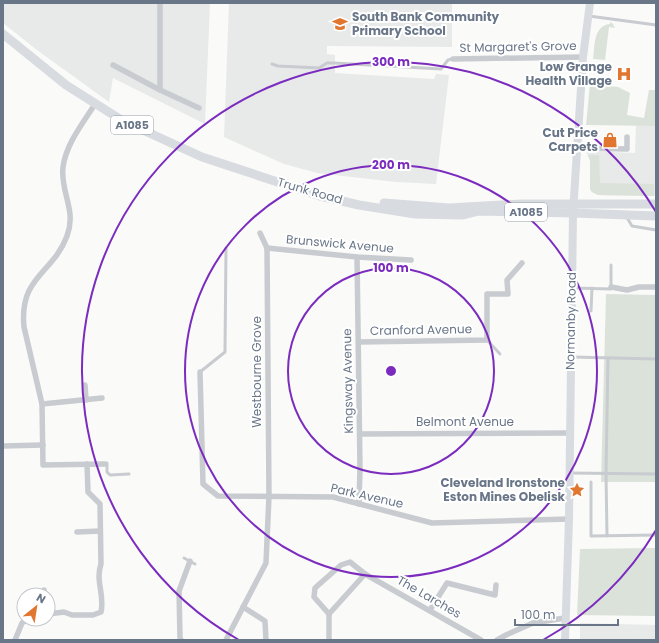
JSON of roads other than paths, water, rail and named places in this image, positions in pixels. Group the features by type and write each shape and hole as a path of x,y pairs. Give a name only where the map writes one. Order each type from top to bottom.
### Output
{"main road":[{"name":"Trunk Road","path":"3,34 66,85 123,121 223,165 320,196 359,205 416,214 462,215 479,211 573,208 625,216 656,216"},
{"name":"A1085","path":"573,208 630,204 656,204"}],"street":[{"path":"160,3 160,90"},
{"name":"Normanby Road","path":"565,640 570,473 573,208 583,57 590,3"},
{"name":"St Margaret's Grove","path":"453,59 583,57"},
{"path":"113,65 160,90 199,108"},
{"path":"95,104 71,143 63,166 64,184 71,213 70,230 58,253 34,282 27,293 23,316 24,327 42,404 44,445 43,465 106,463"},
{"path":"577,148 627,150 627,138"},
{"path":"260,232 267,248"},
{"name":"Brunswick Avenue","path":"267,248 356,257 411,260"},
{"name":"Westbourne Grove","path":"226,640 266,563 269,496 267,248"},
{"name":"Kingsway Avenue","path":"356,257 359,342 359,504"},
{"name":"Cranford Avenue","path":"359,342 487,340 487,294 508,294 507,280 522,263"},
{"path":"611,287 626,290 639,287 656,287"},
{"name":"Park Avenue","path":"200,372 203,484 218,496 333,497 432,524 569,519"},
{"path":"85,384 86,400"},
{"path":"42,404 102,398"},
{"name":"Belmont Avenue","path":"360,434 570,433"},
{"path":"3,446 44,445"},
{"path":"56,613 64,612 72,615 93,615 101,612 103,605 102,594 99,588 98,571 101,564 100,504 88,492 87,464"},
{"path":"77,532 100,532"},
{"name":"The Larches","path":"329,614 314,597 316,588 340,565 350,562 365,574 481,640"},
{"path":"181,640 179,592 193,563"},
{"path":"329,640 329,614 365,574"},
{"path":"430,610 447,583 495,595 496,585"},
{"path":"243,607 265,621 266,640"},
{"path":"497,640 533,623 565,618"},
{"path":"15,640 20,627"}],"lane":[{"path":"589,16 656,25"},
{"path":"272,64 278,66 319,68 328,63 334,63 441,69 448,60 453,59"},
{"path":"630,204 656,209"},
{"path":"625,216 632,226 656,230"},
{"path":"200,372 225,352 226,248"},
{"path":"571,288 611,289 611,265"},
{"path":"591,310 592,288"},
{"path":"487,340 500,354"},
{"path":"571,357 656,359"},
{"path":"607,536 606,473 608,358"},
{"path":"106,463 107,472 110,475 129,474"},
{"path":"570,473 656,474"},
{"path":"591,482 591,536 656,535"},
{"path":"184,558 193,563"}],"place":[{"name":"South Bank Community Primary School","path":"340,24"},
{"name":"Low Grange Health Village","path":"624,74"},
{"name":"Cut Price Carpets","path":"610,140"},
{"name":"Cleveland Ironstone Eston Mines Obelisk","path":"577,490"}]}
